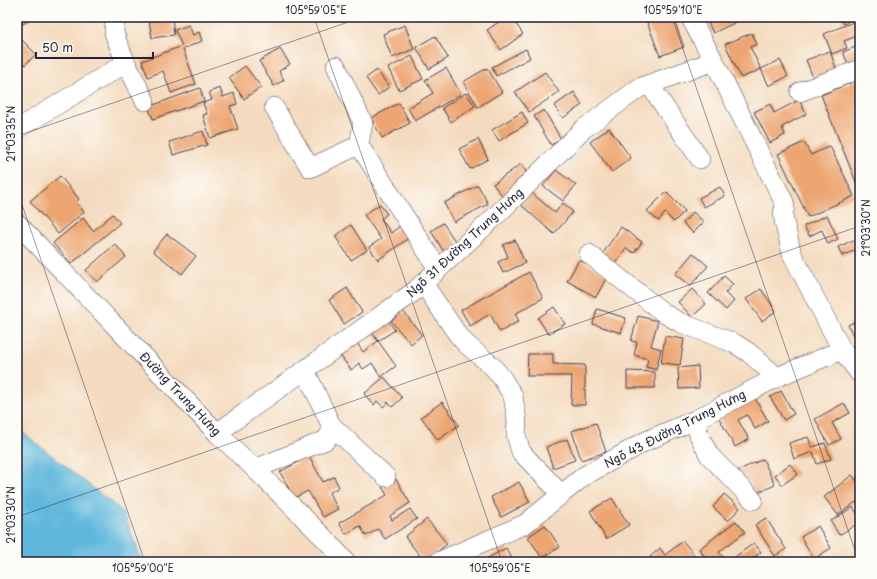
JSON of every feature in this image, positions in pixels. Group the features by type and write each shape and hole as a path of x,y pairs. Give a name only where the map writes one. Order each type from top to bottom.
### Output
{"street":[{"path":"115,17 114,32 126,63 145,101"},
{"path":"690,17 714,61 784,202 784,221 792,254 839,352 860,374"},
{"name":"Ngõ 31 Đường Trung Hưng","path":"217,433 416,291 501,211 582,130 639,88 714,61"},
{"path":"17,129 126,63"},
{"path":"336,66 363,123 359,145 438,269"},
{"path":"800,92 860,69"},
{"path":"650,84 700,159"},
{"path":"274,107 310,168 359,145"},
{"name":"Đường Trung Hưng","path":"17,223 217,433 255,468 346,562"},
{"path":"588,254 665,314 681,323 734,343 748,352 778,377"},
{"path":"423,283 465,343 502,378 513,396 517,421 516,436 521,452 561,494"},
{"name":"Ngõ 43 Đường Trung Hưng","path":"438,562 525,524 584,476 646,441 694,420 778,377 839,352"},
{"path":"305,370 331,425 386,477"},
{"path":"694,420 699,435 709,455 753,500"},
{"path":"255,468 326,440 331,432 331,425"}],"water":[{"path":"17,428 118,508 126,519 142,562 17,562"}],"building":[{"path":"17,17 34,17 23,24"},
{"path":"172,17 174,35 152,38 149,21"},
{"path":"506,17 511,17 523,34 501,50 487,30"},
{"path":"659,17 673,17 684,47 660,56 647,22"},
{"path":"742,17 743,19 713,33 706,18"},
{"path":"839,17 855,17 844,24"},
{"path":"853,22 859,35 844,41 847,48 832,54 824,34"},
{"path":"189,25 193,35 199,32 202,41 183,49 196,84 171,93 163,71 148,77 142,61 182,46 175,30"},
{"path":"405,25 414,49 392,58 383,34"},
{"path":"752,33 757,44 750,47 761,69 741,78 725,44"},
{"path":"17,35 36,54 25,65 17,57"},
{"path":"435,36 448,58 429,69 416,47"},
{"path":"860,45 860,65 850,69 843,52"},
{"path":"280,49 290,64 279,71 284,80 274,86 259,61"},
{"path":"526,49 530,58 496,76 492,67"},
{"path":"830,51 837,71 814,80 806,60"},
{"path":"412,56 423,79 399,90 388,68"},
{"path":"780,60 788,76 769,86 761,69"},
{"path":"245,66 261,87 244,99 229,78"},
{"path":"446,68 461,94 415,121 408,108 433,93 425,80"},
{"path":"487,68 502,92 478,107 463,82"},
{"path":"377,70 389,87 378,95 366,78"},
{"path":"545,72 559,92 529,112 515,92"},
{"path":"860,79 860,192 821,95"},
{"path":"200,88 204,101 153,119 148,107"},
{"path":"220,88 223,97 234,93 237,104 230,106 238,129 210,138 203,115 207,114 203,103 212,100 209,92"},
{"path":"574,92 582,105 563,118 554,106"},
{"path":"466,93 475,106 451,122 442,108"},
{"path":"799,100 806,114 782,127 785,135 770,143 754,112 770,104 774,113"},
{"path":"399,103 410,123 382,138 371,118"},
{"path":"544,110 561,139 551,145 534,116"},
{"path":"522,112 528,123 499,141 492,130"},
{"path":"609,128 631,158 612,172 590,142"},
{"path":"203,131 207,145 173,155 169,142"},
{"path":"478,139 488,159 470,169 459,149"},
{"path":"804,142 811,155 830,146 854,196 808,217 778,154"},
{"path":"521,164 531,179 504,198 493,184"},
{"path":"556,170 576,185 563,201 543,186"},
{"path":"60,176 79,199 76,202 84,212 58,234 30,201"},
{"path":"478,185 488,204 454,222 444,203"},
{"path":"720,187 725,196 704,207 699,198"},
{"path":"666,192 685,211 674,222 665,213 658,221 647,211"},
{"path":"532,193 555,213 563,203 573,212 554,234 521,205"},
{"path":"380,204 387,214 381,219 391,233 404,223 413,235 378,260 369,247 381,239 364,215"},
{"path":"693,212 704,222 693,233 683,223"},
{"path":"113,214 120,223 71,264 53,243 83,218 93,231"},
{"path":"827,215 838,239 828,244 822,230 809,236 804,226"},
{"path":"443,223 459,247 446,255 431,231"},
{"path":"351,225 367,250 351,260 335,236"},
{"path":"621,227 642,242 634,253 626,248 612,268 599,259"},
{"path":"167,234 196,256 182,274 153,251"},
{"path":"860,237 860,248 842,256 838,247"},
{"path":"515,240 525,263 503,273 498,262 508,257 503,245"},
{"path":"115,244 126,257 97,282 86,270"},
{"path":"693,253 708,266 690,286 675,274"},
{"path":"579,260 608,275 596,297 567,281"},
{"path":"529,272 543,298 515,314 519,321 500,332 490,314 470,326 461,310"},
{"path":"724,276 733,284 725,293 734,301 726,310 708,293"},
{"path":"347,288 362,312 344,324 329,300"},
{"path":"692,289 706,304 692,317 678,302"},
{"path":"761,289 776,311 762,321 746,299"},
{"path":"554,307 565,324 548,334 538,318"},
{"path":"597,309 626,318 621,333 593,324"},
{"path":"403,311 422,335 411,344 391,321"},
{"path":"638,316 658,321 651,346 661,349 656,370 646,367 648,359 634,355 637,342 631,341"},
{"path":"860,319 860,340 856,342 848,325"},
{"path":"387,320 395,330 378,341 371,331"},
{"path":"665,336 684,339 680,365 661,363"},
{"path":"378,341 396,366 381,377 372,363 363,369 359,363 351,370 340,355 357,343 363,352"},
{"path":"528,354 553,354 553,364 585,365 585,405 571,405 572,376 527,376"},
{"path":"698,366 699,388 679,389 678,368"},
{"path":"627,371 655,372 655,388 627,388"},
{"path":"384,377 402,398 392,407 388,402 383,407 377,401 374,405 364,394"},
{"path":"781,391 794,414 784,420 770,397"},
{"path":"755,398 768,421 755,429 747,415 738,420 749,439 735,447 719,418"},
{"path":"442,402 459,425 438,440 421,417"},
{"path":"844,403 850,413 832,423 841,439 829,445 815,419"},
{"path":"596,423 606,452 581,460 572,431"},
{"path":"808,437 812,447 825,443 831,459 817,464 813,452 794,459 789,443"},
{"path":"567,439 575,460 553,468 546,447"},
{"path":"309,456 323,482 334,477 339,487 329,493 338,509 323,517 308,491 294,498 280,472"},
{"path":"763,459 775,485 754,494 749,482 743,485 737,471"},
{"path":"790,464 798,474 782,485 775,475"},
{"path":"852,475 860,485 860,507 856,502 838,515 824,497"},
{"path":"396,479 410,503 390,516 392,520 410,509 417,519 385,539 378,529 366,536 360,526 346,534 339,523 387,495 382,487"},
{"path":"519,482 530,502 501,517 491,497"},
{"path":"724,494 740,508 728,521 713,507"},
{"path":"612,498 629,525 606,539 590,511"},
{"path":"853,507 860,518 860,522 839,535 831,521"},
{"path":"766,518 786,549 775,556 755,525"},
{"path":"427,519 447,544 425,562 405,537"},
{"path":"736,521 745,532 719,552 727,562 706,562 708,561 699,549"},
{"path":"545,525 560,547 542,558 528,537"},
{"path":"818,526 831,548 814,559 801,537"},
{"path":"683,541 700,562 654,562 650,557 660,548 665,555"},
{"path":"754,543 761,552 748,562 728,562"},
{"path":"506,548 514,562 490,562 488,558"}]}
